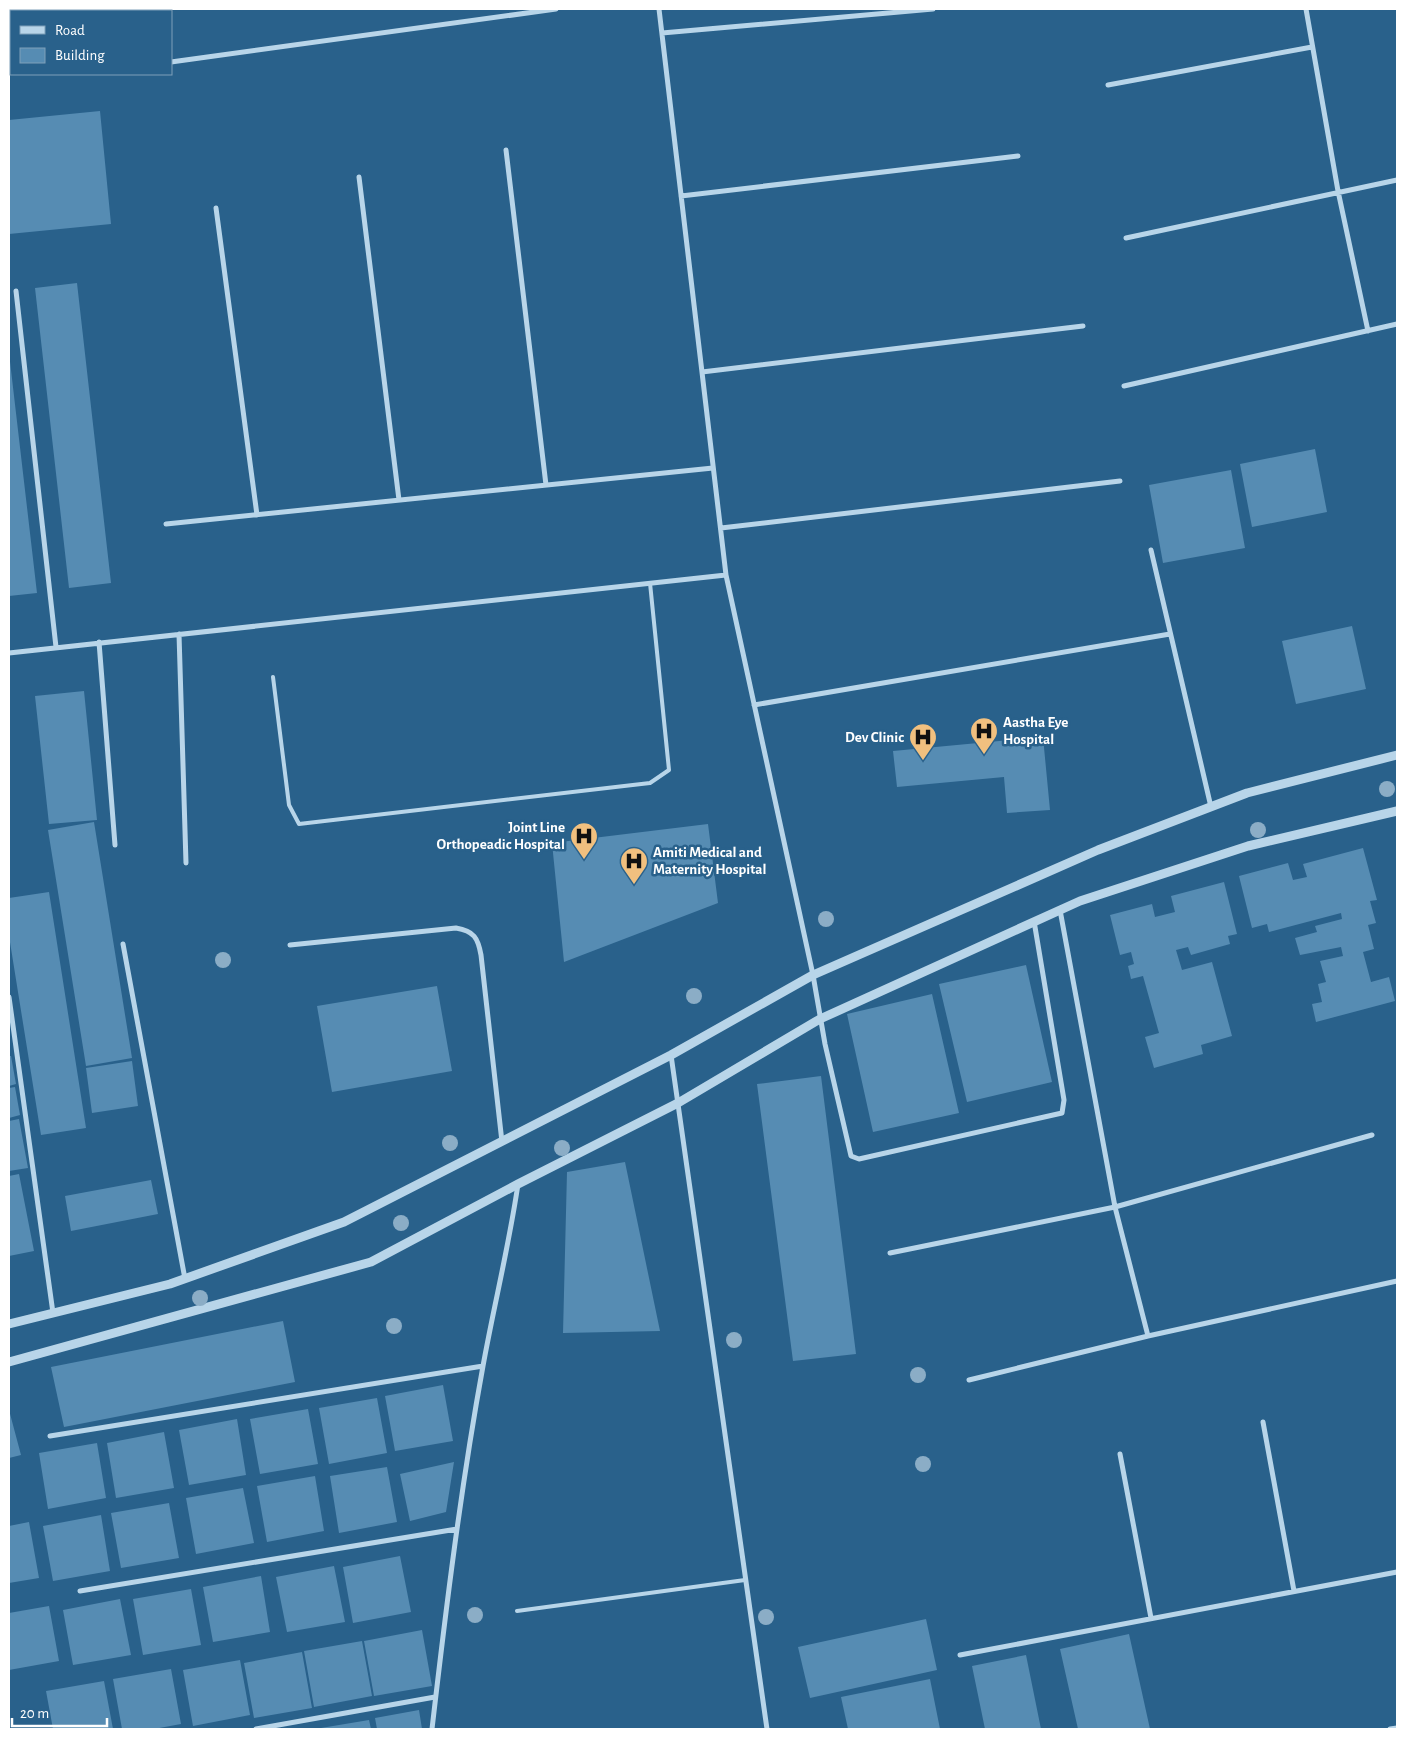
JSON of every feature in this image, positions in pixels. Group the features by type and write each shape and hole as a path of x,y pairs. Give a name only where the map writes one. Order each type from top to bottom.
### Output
{"street":[{"path":"172,62 556,9"},
{"path":"659,9 726,575 813,975 820,1019 849,1152 854,1158 1056,1116 1062,1112 1064,1100 1034,922"},
{"path":"662,33 933,9"},
{"path":"1306,9 1338,192 1368,331"},
{"path":"1108,85 1312,47"},
{"path":"506,150 546,485"},
{"path":"681,196 1018,156"},
{"path":"360,177 398,500"},
{"path":"1126,238 1397,180"},
{"path":"216,208 257,515"},
{"path":"16,291 56,647"},
{"path":"1124,386 1397,324"},
{"path":"702,372 1083,326"},
{"path":"166,524 713,468"},
{"path":"721,528 1120,481"},
{"path":"1151,550 1211,807"},
{"path":"9,652 726,575"},
{"path":"179,634 186,863"},
{"path":"754,705 1170,634"},
{"path":"99,642 116,845"},
{"path":"9,1324 185,1279 344,1222 672,1055 813,975 1098,850 1247,793 1397,755"},
{"path":"9,1362 371,1262 518,1184 678,1103 820,1019 1080,901 1248,846 1397,811"},
{"path":"1060,910 1115,1207 1148,1336"},
{"path":"290,945 456,928 470,931 476,938 481,956 502,1142"},
{"path":"123,944 185,1279"},
{"path":"9,997 53,1313"},
{"path":"672,1055 767,1729"},
{"path":"890,1253 1115,1207 1372,1135"},
{"path":"432,1729 456,1529 483,1366 511,1235 518,1184"},
{"path":"969,1380 1148,1336 1397,1281"},
{"path":"50,1436 483,1366"},
{"path":"1263,1422 1294,1591"},
{"path":"1120,1454 1151,1618"},
{"path":"80,1591 456,1529"},
{"path":"960,1654 1397,1572"},
{"path":"256,1729 436,1697"},
{"path":"1390,1729 1397,1728"}],"lane":[{"path":"273,677 289,805 299,824 650,783 669,770 650,583"},
{"path":"517,1611 745,1580"}],"building":[{"path":"9,9 25,9 10,10 9,39"},
{"path":"100,111 111,224 9,234 9,120"},
{"path":"77,283 111,583 69,588 35,288"},
{"path":"9,353 37,593 9,596"},
{"path":"1315,449 1327,512 1252,527 1240,464"},
{"path":"1231,470 1245,548 1163,563 1149,485"},
{"path":"1352,626 1366,689 1296,704 1282,641"},
{"path":"84,691 97,820 49,824 35,696"},
{"path":"1043,737 1050,810 1007,813 1004,777 897,787 893,751"},
{"path":"94,822 132,1058 86,1066 48,830"},
{"path":"708,824 718,903 564,962 552,843"},
{"path":"1363,848 1377,900 1370,901 1376,923 1368,925 1374,949 1363,952 1371,982 1389,977 1395,1001 1316,1022 1312,1004 1322,1002 1318,984 1326,982 1320,961 1343,956 1341,947 1300,955 1295,938 1317,932 1315,926 1342,919 1341,913 1269,932 1267,924 1252,928 1239,876 1288,863 1293,880 1307,877 1303,864"},
{"path":"1224,882 1237,934 1228,936 1230,944 1191,955 1188,947 1176,950 1182,970 1212,962 1232,1036 1201,1045 1203,1054 1154,1068 1145,1037 1159,1033 1143,976 1131,979 1128,966 1134,964 1131,952 1120,955 1110,915 1152,904 1155,917 1175,912 1171,896"},
{"path":"49,892 86,1128 41,1135 9,936 9,898"},
{"path":"1026,965 1052,1082 967,1102 939,984"},
{"path":"437,986 452,1071 332,1092 317,1006"},
{"path":"932,994 959,1113 873,1132 847,1014"},
{"path":"9,1056 11,1056 16,1084 9,1086"},
{"path":"132,1061 138,1106 92,1113 86,1068"},
{"path":"821,1076 856,1354 793,1361 757,1084"},
{"path":"15,1087 20,1115 9,1118 9,1088"},
{"path":"19,1119 28,1168 9,1171 9,1121"},
{"path":"625,1162 660,1331 563,1333 567,1172"},
{"path":"19,1174 34,1251 9,1256 9,1176"},
{"path":"151,1180 158,1214 71,1231 65,1196"},
{"path":"283,1321 295,1382 64,1427 51,1367"},
{"path":"443,1385 453,1441 395,1451 385,1396"},
{"path":"377,1398 387,1453 329,1464 319,1408"},
{"path":"308,1409 318,1464 260,1474 250,1419"},
{"path":"9,1410 21,1455 9,1458"},
{"path":"237,1419 246,1475 189,1485 179,1430"},
{"path":"164,1432 174,1488 116,1498 107,1443"},
{"path":"97,1443 106,1498 48,1509 39,1453"},
{"path":"454,1462 446,1512 410,1521 400,1474"},
{"path":"387,1467 397,1522 339,1533 330,1476"},
{"path":"315,1476 324,1531 267,1542 257,1486"},
{"path":"243,1488 254,1543 196,1554 186,1498"},
{"path":"169,1503 179,1558 121,1568 111,1513"},
{"path":"101,1515 110,1571 53,1581 43,1526"},
{"path":"29,1522 39,1578 9,1583 9,1526"},
{"path":"400,1556 411,1612 353,1623 343,1567"},
{"path":"334,1566 345,1622 287,1632 276,1577"},
{"path":"261,1576 270,1632 213,1642 203,1587"},
{"path":"191,1589 201,1645 143,1655 133,1599"},
{"path":"120,1599 131,1655 73,1665 63,1610"},
{"path":"49,1606 59,1661 9,1670 9,1613"},
{"path":"926,1619 937,1670 810,1698 798,1647"},
{"path":"422,1630 432,1686 374,1696 364,1641"},
{"path":"1129,1634 1150,1729 1078,1729 1060,1649"},
{"path":"362,1641 372,1696 314,1707 304,1651"},
{"path":"302,1652 312,1708 254,1718 244,1663"},
{"path":"1026,1655 1041,1729 985,1729 972,1666"},
{"path":"240,1660 250,1715 193,1726 183,1670"},
{"path":"171,1669 181,1724 154,1729 122,1729 113,1679"},
{"path":"930,1679 940,1729 848,1729 841,1697"},
{"path":"104,1681 113,1729 53,1729 46,1691"},
{"path":"419,1710 422,1729 377,1729 375,1718"},
{"path":"369,1720 371,1729 321,1729 321,1728"}],"place":[{"name":"Aastha Eye Hospital","path":"984,755"},
{"name":"Dev Clinic","path":"923,761"},
{"name":"Joint Line Orthopeadic Hospital","path":"584,860"},
{"name":"Amiti Medical and Maternity Hospital","path":"634,885"}]}
